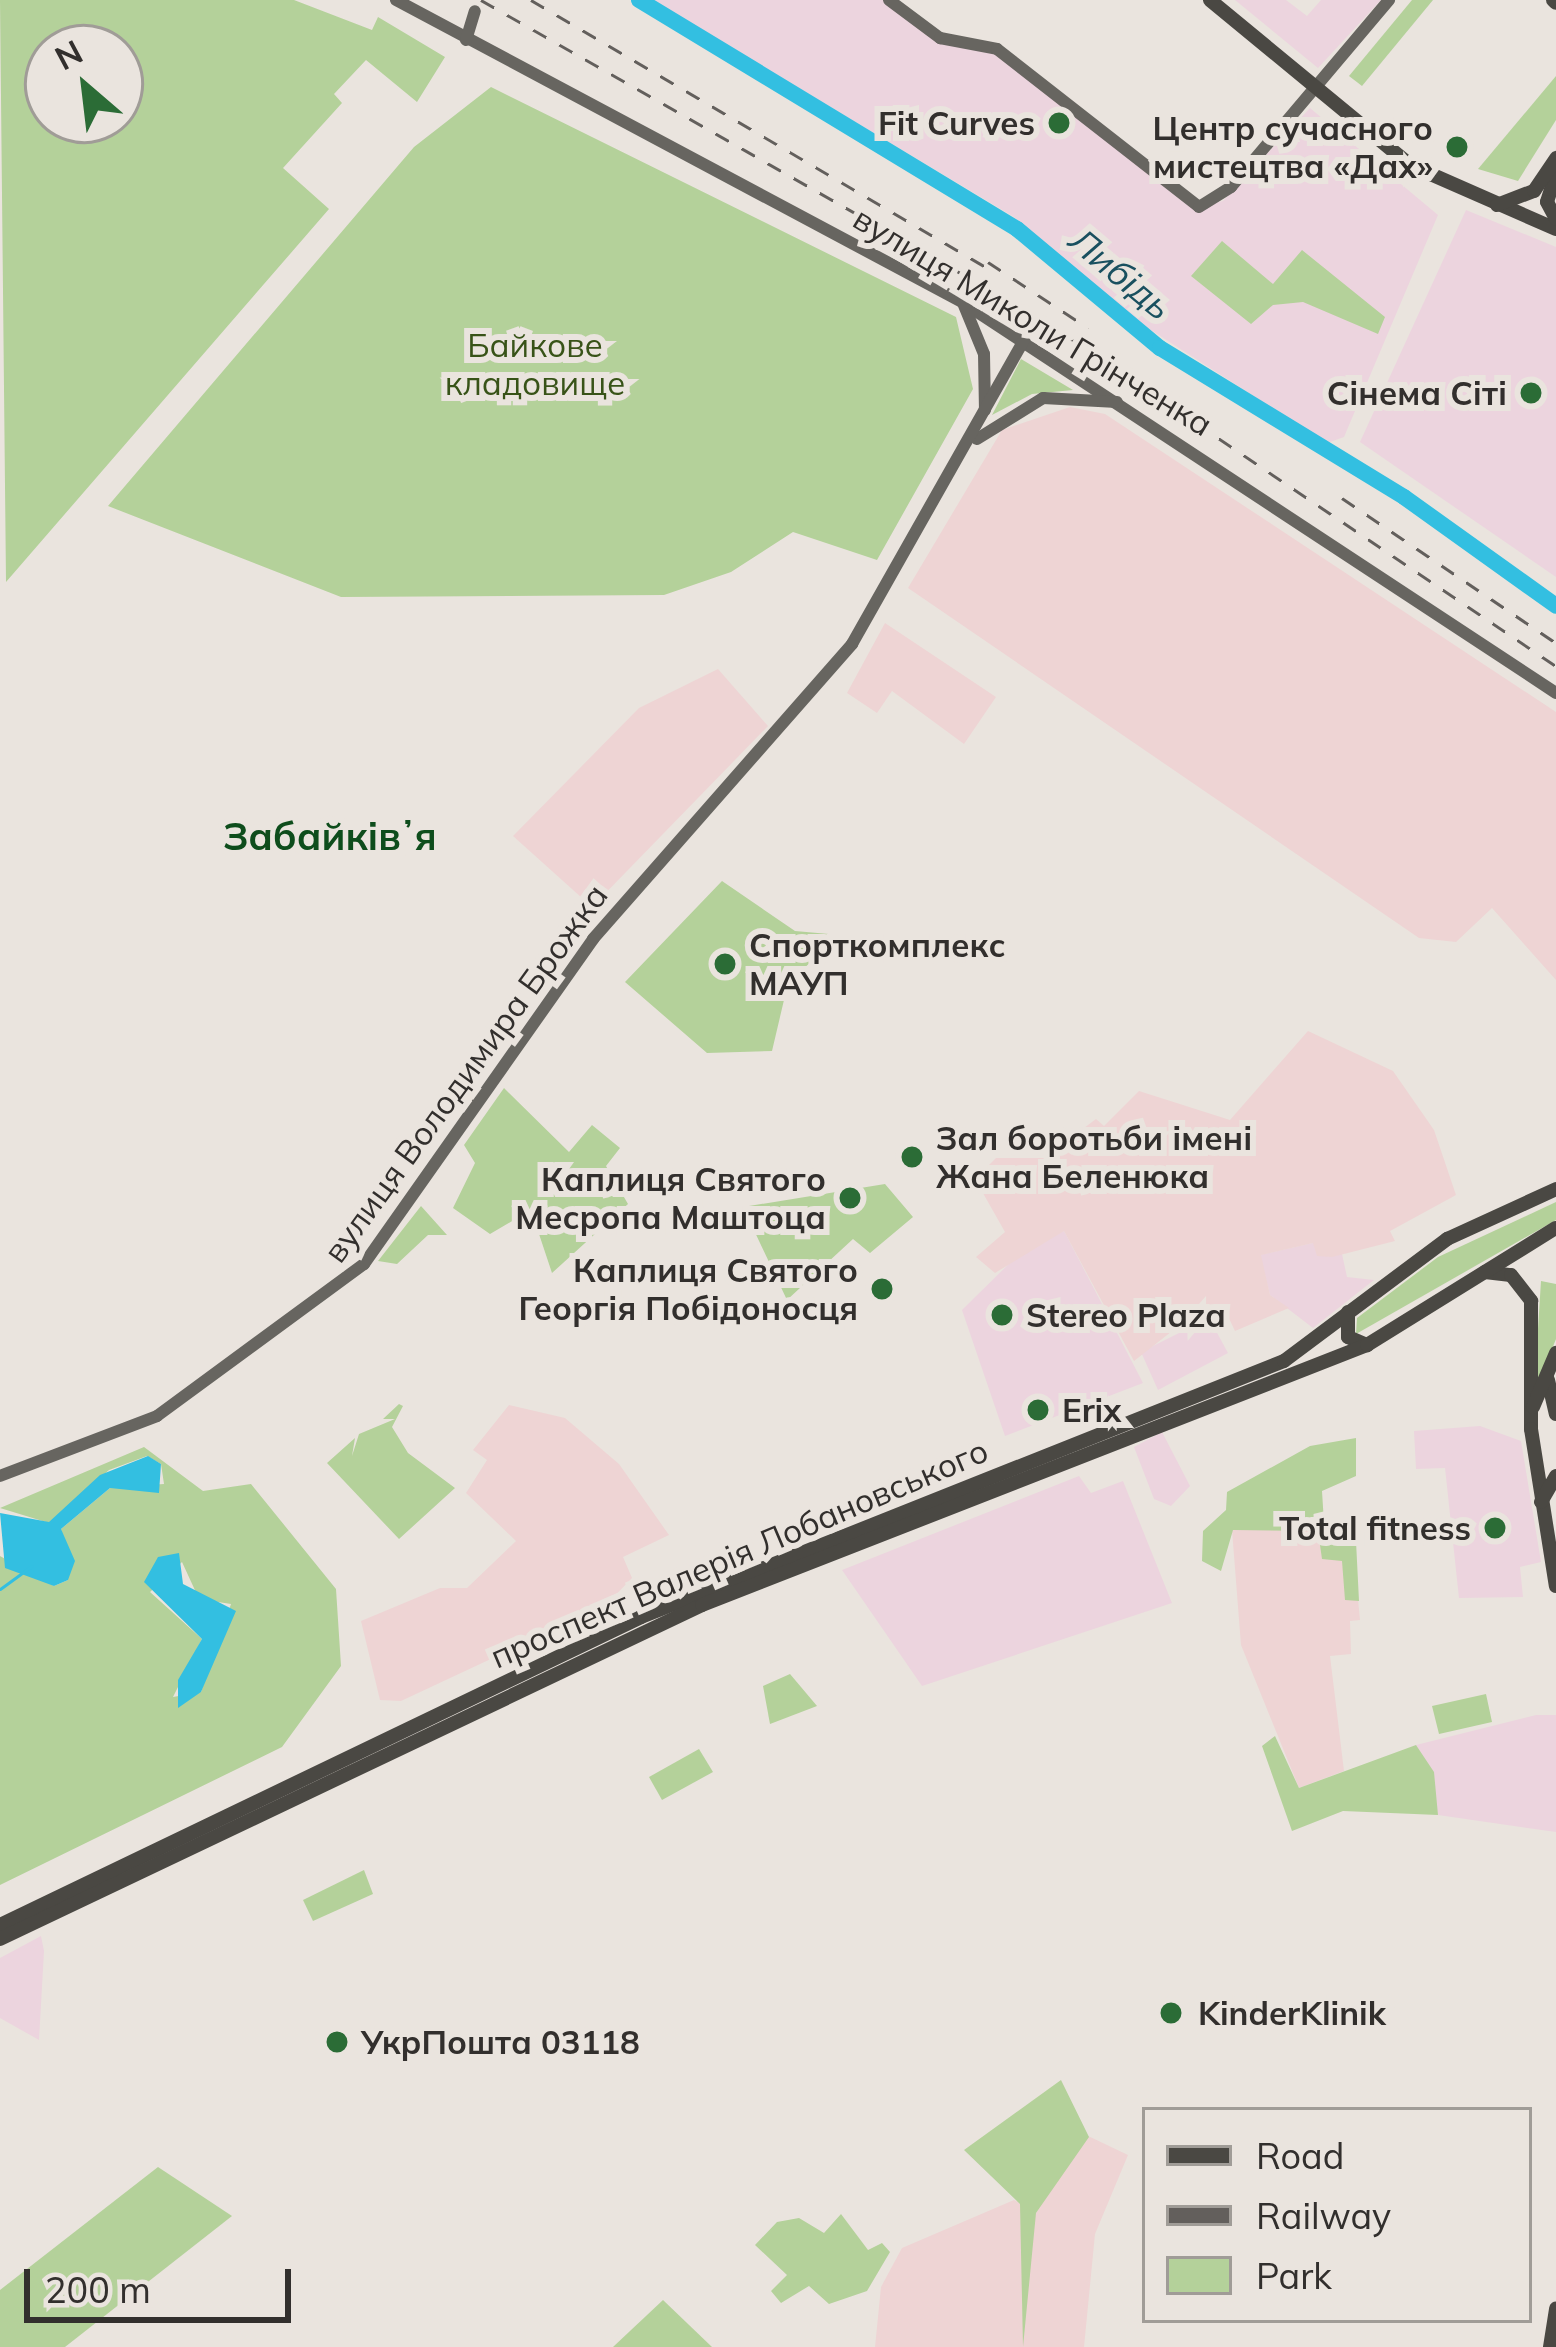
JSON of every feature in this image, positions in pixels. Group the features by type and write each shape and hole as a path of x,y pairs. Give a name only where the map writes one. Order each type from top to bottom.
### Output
{"main road":[{"name":"вулиця Миколи Грінченка","path":"396,0 962,302 1122,403 1556,693"},
{"path":"889,0 952,41 998,49 1184,203 1215,201 1389,0"},
{"path":"1210,0 1410,165 1556,229"},
{"path":"466,40 475,11"},
{"path":"1497,205 1528,196 1556,158"},
{"path":"1556,174 1547,196 1556,219"},
{"path":"962,302 982,344 985,414"},
{"name":"вулиця Володимира Брожка","path":"0,1476 157,1416 364,1264 591,943 829,676 964,453 1024,340"},
{"path":"964,453 1026,403 1122,403"},
{"name":"проспект Валерія Лобановського","path":"0,1925 641,1617 1284,1361 1487,1216 1556,1186"},
{"name":"проспект Валерія Лобановського","path":"0,1939 702,1605 1366,1345 1556,1228"},
{"path":"1484,1272 1527,1288 1530,1411 1540,1504 1556,1586"},
{"path":"1348,1312 1348,1337 1366,1345"},
{"path":"1530,1411 1556,1353"},
{"path":"1548,1375 1556,1414"},
{"path":"1540,1504 1556,1476"},
{"path":"1550,2347 1556,2308"}],"shaded area":[{"path":"652,0 889,0 929,32 997,49 1198,207 1223,201 1310,108 1438,215 1344,437 1327,443 1143,325 1014,217"},
{"path":"1235,0 1286,0 1307,16 1321,0 1381,0 1318,68"},
{"path":"1466,210 1556,247 1556,577 1360,442"},
{"path":"1070,407 1105,414 1556,712 1556,980 1492,908 1456,942 1419,938 908,588 1002,430"},
{"path":"885,623 996,697 964,744 892,691 877,713 847,693"},
{"path":"718,669 768,726 592,907 513,836 639,708"},
{"path":"1308,1031 1393,1071 1434,1130 1456,1195 1390,1231 1395,1241 1332,1257 1317,1256 1313,1243 1261,1255 1270,1295 1289,1308 1235,1331 1224,1308 1190,1317 1134,1361 1064,1231 995,1273 976,1257 1005,1232 975,1179 996,1158 1044,1158 1096,1119 1104,1126 1139,1091 1230,1120"},
{"path":"1064,1231 1143,1383 1005,1436 962,1310 1023,1250"},
{"path":"1313,1243 1342,1254 1347,1277 1374,1280 1313,1328 1270,1295 1260,1255"},
{"path":"1209,1318 1228,1353 1158,1390 1141,1352"},
{"path":"509,1405 565,1418 619,1464 669,1535 623,1557 632,1578 606,1605 401,1701 380,1700 361,1621 440,1588 467,1588 516,1541 466,1493 487,1460 473,1450"},
{"path":"1480,1426 1521,1441 1541,1562 1520,1567 1523,1597 1459,1598 1445,1468 1416,1469 1414,1431"},
{"path":"1162,1432 1190,1486 1171,1506 1154,1499 1134,1447"},
{"path":"1079,1476 1091,1493 1123,1481 1172,1603 922,1686 842,1570"},
{"path":"1351,1526 1360,1620 1350,1621 1351,1654 1330,1656 1344,1771 1299,1788 1241,1645 1232,1530"},
{"path":"1536,1715 1556,1715 1556,1832 1438,1815 1416,1745"},
{"path":"41,1936 39,2040 0,2018 0,1958"},
{"path":"1084,2134 1128,2155 1095,2234 1084,2347 875,2347 881,2287 902,2248 1014,2200 1036,2213"}],"green space":[{"path":"0,0 294,0 372,30 378,17 445,57 417,102 366,60 334,94 342,103 283,168 329,209 6,582"},
{"path":"1412,0 1433,0 1362,86 1349,76"},
{"path":"1556,76 1556,120 1518,181 1478,169"},
{"name":"Байкове кладовище","path":"491,87 956,317 973,389 877,560 793,532 731,572 664,595 341,597 108,506 414,147"},
{"path":"1222,241 1273,284 1302,250 1385,317 1378,334 1303,302 1273,305 1251,324 1191,276"},
{"path":"1021,359 1073,390 1032,394 992,415"},
{"name":"Спорткомплекс МАУП","path":"722,881 795,931 840,935 788,983 772,1051 707,1053 625,982"},
{"path":"504,1088 569,1152 592,1125 620,1148 606,1166 628,1204 552,1273 531,1210 490,1234 453,1208 475,1163 464,1145"},
{"path":"885,1184 913,1217 870,1253 853,1239 787,1300 743,1207"},
{"path":"1556,1202 1556,1220 1356,1334 1357,1318 1438,1257"},
{"path":"421,1206 447,1235 428,1235 397,1264 378,1261"},
{"path":"1541,1281 1556,1284 1556,1339 1534,1394"},
{"path":"399,1404 403,1406 392,1427 408,1453 455,1488 399,1539 327,1463 355,1438 352,1456 359,1434 395,1419 383,1419"},
{"path":"1356,1438 1356,1476 1322,1491 1324,1523 1355,1521 1359,1601 1345,1600 1342,1561 1322,1559 1318,1531 1233,1530 1221,1571 1202,1561 1203,1531 1226,1510 1227,1492 1310,1446"},
{"path":"144,1447 203,1491 251,1484 336,1589 341,1666 282,1747 0,1885 0,1556 54,1586 68,1580 61,1529 110,1488 164,1484 161,1464 147,1456 109,1470 49,1523 0,1508","holes":["182,1562 199,1599 231,1604 201,1692 173,1697 202,1639 150,1592"]},
{"path":"790,1674 817,1706 770,1724 763,1686"},
{"path":"1486,1694 1492,1722 1439,1734 1432,1706"},
{"path":"1275,1736 1299,1788 1416,1745 1434,1772 1438,1815 1343,1811 1292,1831 1262,1746"},
{"path":"699,1749 713,1772 662,1800 649,1777"},
{"path":"364,1870 373,1894 313,1921 303,1900"},
{"path":"1061,2080 1089,2137 1036,2213 1023,2347 1020,2204 964,2150"},
{"path":"158,2167 232,2216 65,2347 0,2347 0,2290"},
{"path":"841,2214 868,2250 882,2243 890,2252 867,2291 829,2304 809,2286 781,2303 771,2291 787,2275 755,2245 777,2222 799,2218 824,2233"},
{"path":"663,2300 712,2347 613,2347"}],"water":[{"path":"148,1456 161,1464 159,1493 110,1488 61,1529 75,1561 68,1580 54,1586 5,1568 0,1513 49,1522 100,1475"},
{"path":"179,1553 183,1584 236,1611 201,1692 178,1708 178,1680 202,1639 144,1582 158,1557"}],"waterway":[{"name":"Либідь","path":"639,0 1017,229 1160,348 1404,497 1556,606"},
{"path":"0,1589 32,1566"}],"railway":[{"path":"481,0 1045,321 1556,666"},
{"path":"531,0 996,273"},
{"path":"988,262 1088,328"},
{"path":"1342,498 1556,643"}],"place":[{"name":"Fit Curves","path":"1059,123"},
{"name":"Центр сучасного мистецтва «Дах»","path":"1457,147"},
{"name":"Сінема Сіті","path":"1531,393"},
{"name":"Спорткомплекс МАУП","path":"725,964"},
{"name":"Зал боротьби імені Жана Беленюка","path":"912,1157"},
{"name":"Каплиця Святого Месропа Маштоца","path":"850,1198"},
{"name":"Каплиця Святого Георгія Побідоносця","path":"882,1289"},
{"name":"Stereo Plaza","path":"1002,1315"},
{"name":"Erix","path":"1038,1410"},
{"name":"Total fitness","path":"1495,1528"},
{"name":"KinderKlinik","path":"1171,2013"},
{"name":"УкрПошта 03118","path":"337,2042"}],"district":[{"name":"Забайківʼя","path":"330,836"}]}
